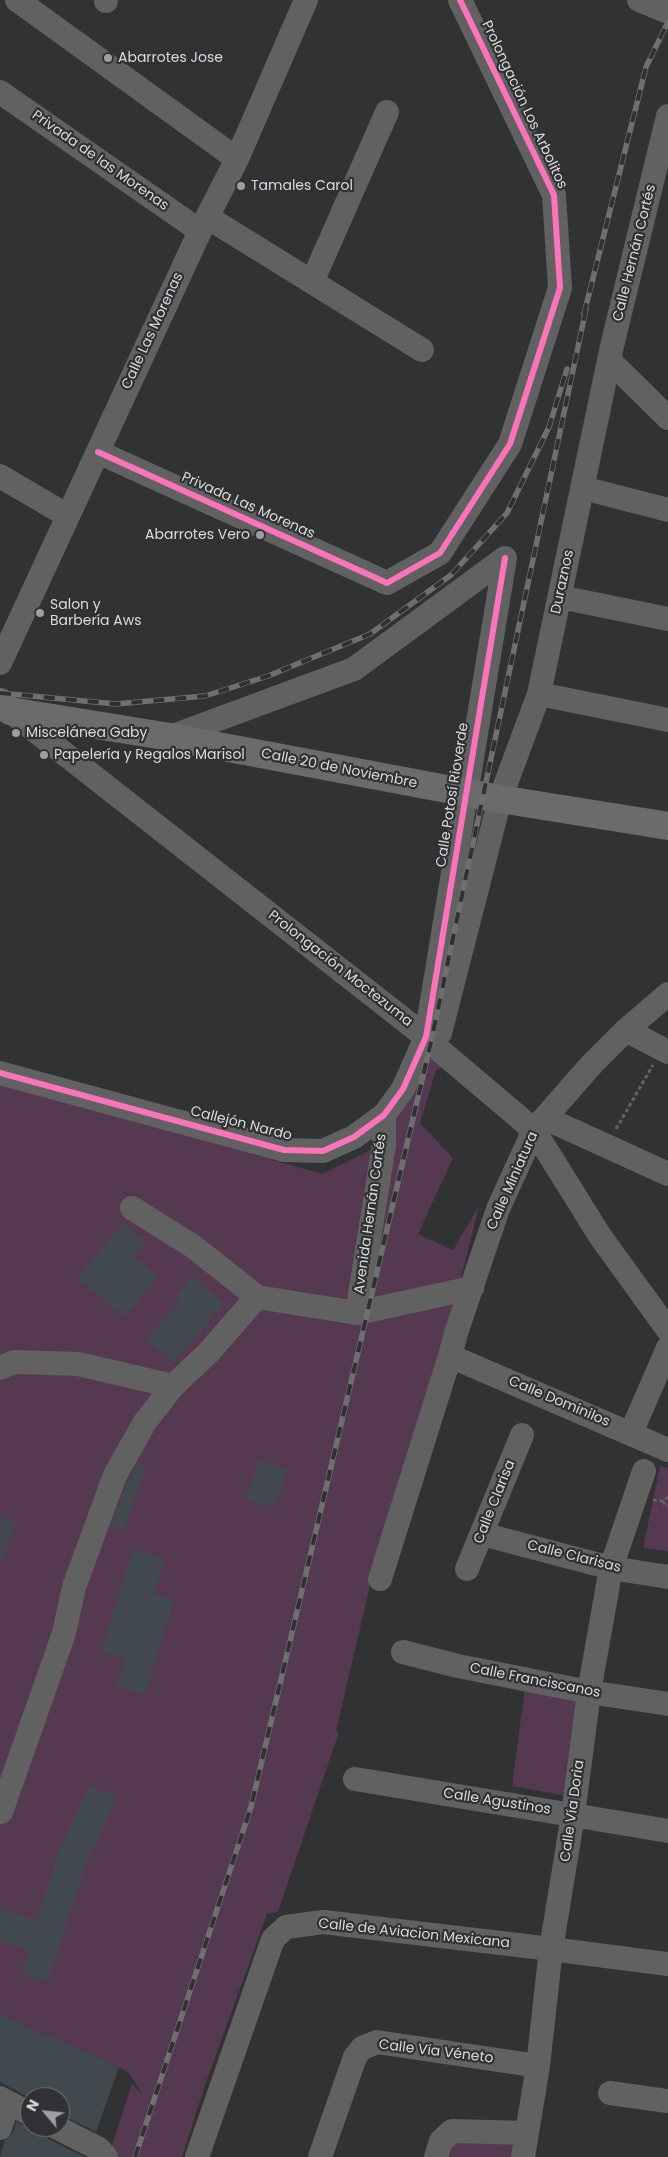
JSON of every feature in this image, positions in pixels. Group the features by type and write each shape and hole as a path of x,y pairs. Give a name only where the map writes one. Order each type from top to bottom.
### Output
{"main road":[{"name":"Calle 20 de Noviembre","path":"5,707 466,793 668,826"}],"street":[{"path":"17,0 237,159"},
{"name":"Calle Las Morenas","path":"0,663 203,224 237,159 306,0"},
{"name":"Prolongación Los Arbolitos","path":"387,583 440,553 510,444 560,288 554,196 460,0"},
{"path":"639,0 668,12"},
{"name":"Privada de las Morenas","path":"0,92 203,224 312,282 422,350"},
{"path":"312,282 387,112"},
{"name":"Calle Hernán Cortés","path":"610,361 612,346 668,116"},
{"path":"610,361 668,418"},
{"name":"Duraznos","path":"500,799 538,694 610,361"},
{"name":"Privada Las Morenas","path":"98,452 387,583"},
{"path":"0,476 68,516"},
{"path":"583,488 668,510"},
{"name":"Calle Potosí Rioverde","path":"170,737 354,669 506,558 466,793 431,1042"},
{"path":"560,597 668,618"},
{"path":"538,694 668,720"},
{"name":"Prolongación Moctezuma","path":"5,707 431,1042 540,1124 600,1236 668,1330"},
{"path":"431,1042 500,799"},
{"name":"Calle Miniatura","path":"380,1578 456,1333 498,1209 540,1124 592,1064 626,1030 668,994"},
{"path":"626,1030 665,1051"},
{"name":"Callejón Nardo","path":"0,1073 284,1150 323,1151 354,1137 384,1115 403,1089 431,1042"},
{"name":"Avenida Hernán Cortés","path":"357,1314 384,1146 384,1115"},
{"path":"540,1124 605,1147 668,1174"},
{"path":"132,1208 194,1248 257,1297 357,1314 472,1288"},
{"path":"1,1812 64,1633 74,1587 115,1475 145,1422 173,1386 208,1353 257,1297"},
{"path":"631,1433 668,1348"},
{"name":"Calle Dominilos","path":"450,1356 668,1450"},
{"path":"0,1368 14,1362 78,1364 173,1386"},
{"name":"Calle Clarisa","path":"468,1569 522,1435"},
{"name":"Calle Vía Doria","path":"523,2157 538,2066 551,1949 574,1815 589,1692 611,1568 644,1471"},
{"name":"Calle Clarisas","path":"482,1534 611,1568 668,1577"},
{"name":"Calle Franciscanos","path":"403,1652 458,1666 589,1692 668,1704"},
{"name":"Calle Agustinos","path":"355,1779 668,1831"},
{"name":"Calle de Aviacion Mexicana","path":"198,2157 273,1938 286,1927 323,1922 668,1964"},
{"name":"Calle Vía Véneto","path":"320,2157 355,2057 362,2048 377,2042 538,2066"},
{"path":"610,2093 668,2101"},
{"path":"0,2128 4,2101 20,2109"},
{"path":"436,2157 441,2141 452,2131 527,2132"},
{"path":"70,2134 99,2149 106,2156"}],"path":[{"path":"605,1147 665,1051"},
{"path":"668,1497 663,1501 668,1506"}],"shaded area":[{"path":"424,1046 443,1056 440,1069 436,1070 420,1123 453,1158 418,1234 453,1250 479,1206 441,1360 381,1539 336,1731 339,1732 278,1912 267,1914 205,2085 182,2157 108,2157 132,2084 143,2095 128,2072 0,2014 0,1081 322,1174 377,1147"},
{"path":"660,1466 668,1468 668,1551 643,1548"},
{"path":"525,1688 581,1697 567,1796 512,1786"},
{"path":"455,2134 516,2146 514,2157 448,2157"}],"building":[{"path":"124,1222 146,1241 133,1256 158,1277 124,1317 77,1278"},
{"path":"193,1276 224,1304 173,1362 147,1339 180,1301 175,1297"},
{"path":"259,1460 288,1469 275,1508 247,1499"},
{"path":"137,1464 146,1468 124,1529 111,1525 128,1481"},
{"path":"0,1516 16,1522 2,1561 0,1561"},
{"path":"133,1549 165,1559 154,1594 174,1600 145,1695 117,1686 125,1658 101,1651"},
{"path":"89,1786 116,1797 94,1850 91,1849 47,1982 22,1974 29,1950 0,1941 0,1909 37,1921 59,1851"},
{"path":"0,2014 119,2067 96,2132 70,2119 70,2087 20,2087 20,2093 0,2082"},
{"path":"16,2122 20,2124 20,2137 47,2137 84,2157 0,2157 5,2140 13,2133"}],"railway":[{"path":"584,314 646,67 668,22"},
{"path":"135,2157 251,1807 431,1042 586,309"},
{"path":"0,693 116,704 205,696 268,676 370,634 451,575 507,513 549,427 567,369"}],"cycle path":[{"path":"98,452 387,583 440,553 510,444 560,288 554,195 460,0"},
{"path":"0,1073 284,1150 323,1151 354,1137 384,1115 403,1089 426,1037 505,558"}],"place":[{"name":"Abarrotes Jose","path":"108,58"},
{"name":"Tamales Carol","path":"241,186"},
{"name":"Abarrotes Vero","path":"260,535"},
{"name":"Salon y Barbería Aws","path":"40,613"},
{"name":"Miscelánea Gaby","path":"16,733"},
{"name":"Papelería y Regalos Marisol","path":"44,755"}]}
